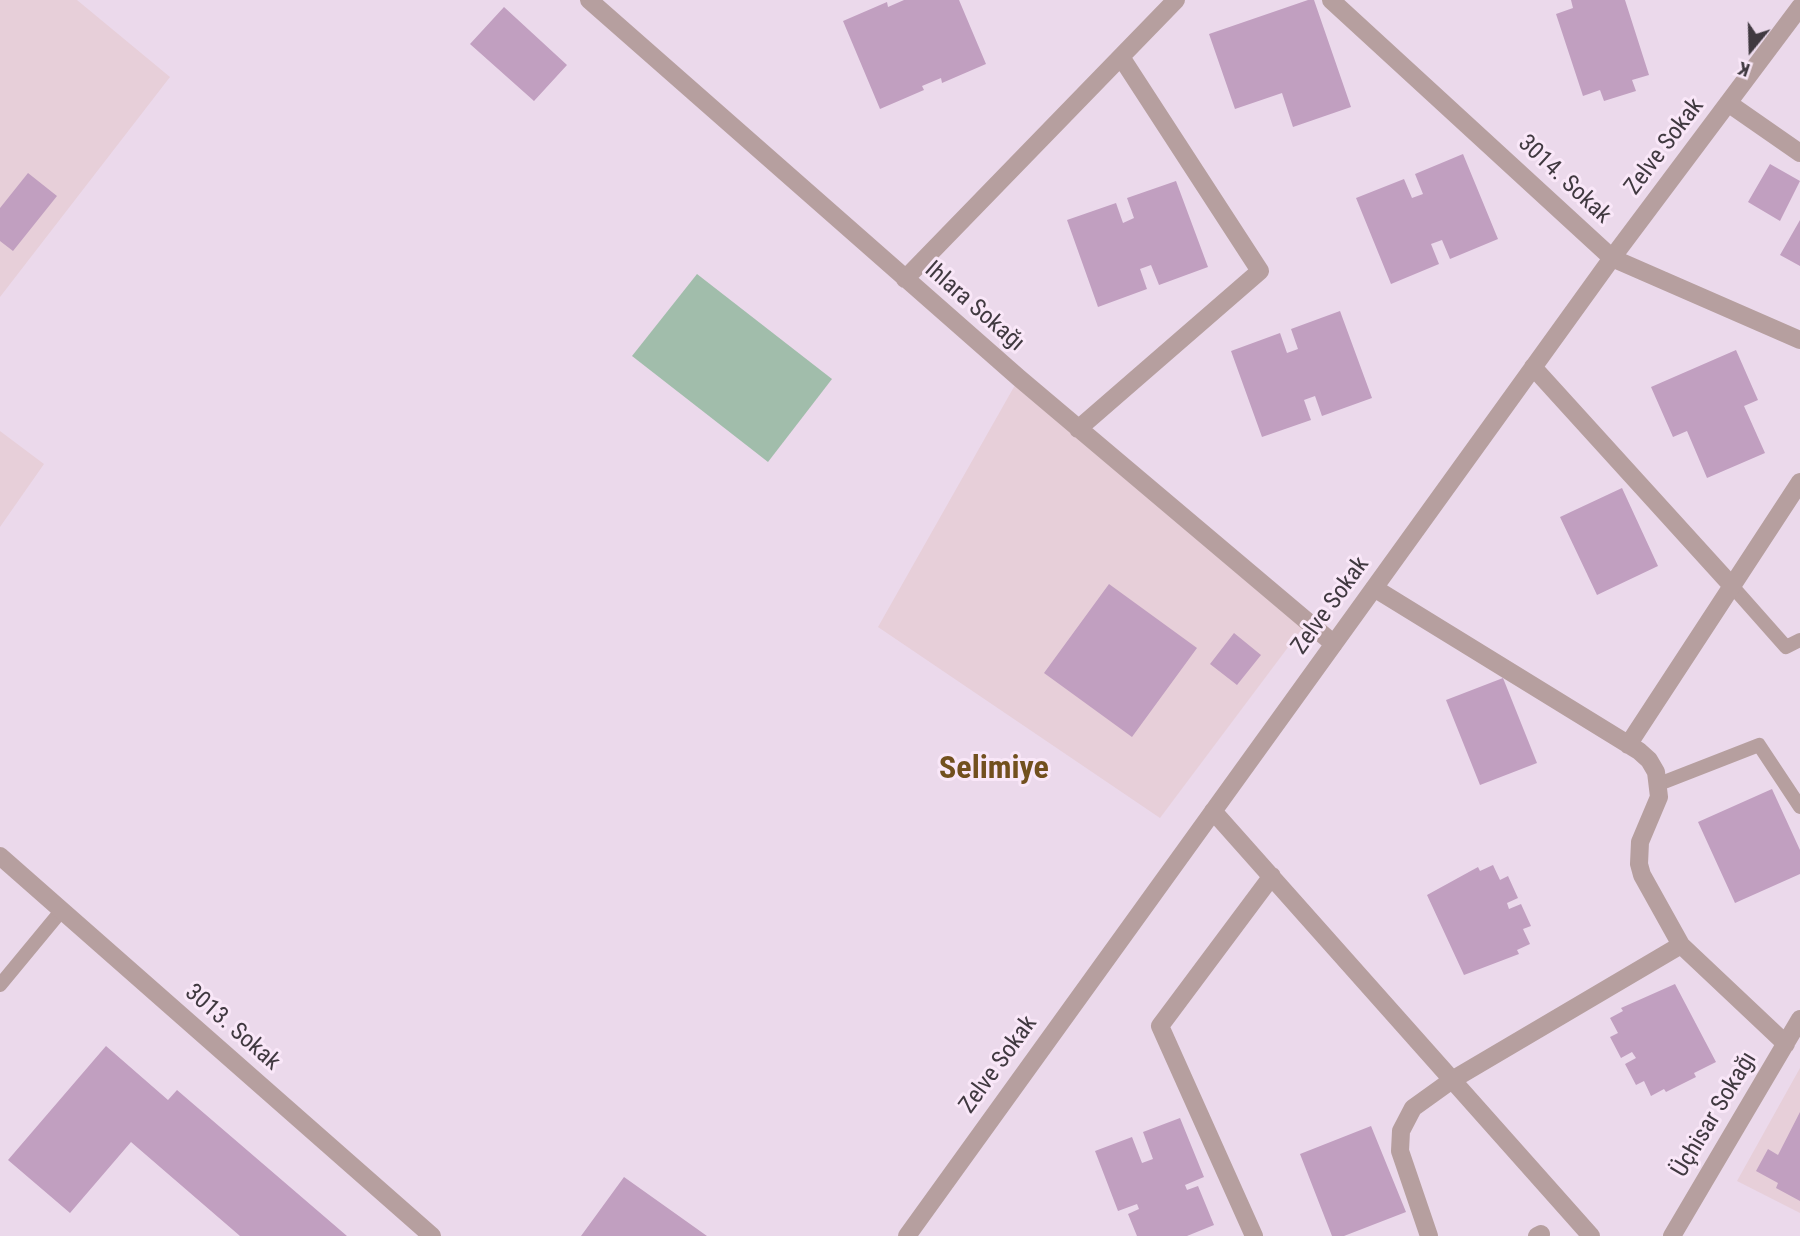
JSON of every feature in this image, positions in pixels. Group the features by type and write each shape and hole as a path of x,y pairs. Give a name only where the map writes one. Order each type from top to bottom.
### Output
{"street":[{"name":"Ihlara Sokağı","path":"589,0 1078,429 1334,644"},
{"path":"905,279 1176,0"},
{"name":"3014. Sokak","path":"1331,0 1612,258 1800,340"},
{"name":"Zelve Sokak","path":"906,1236 1612,258 1800,7"},
{"path":"1078,429 1260,271 1121,57"},
{"path":"1728,103 1800,153"},
{"path":"1534,367 1732,586"},
{"path":"1628,745 1800,482"},
{"path":"1374,588 1649,760 1659,784 1655,810 1640,842 1639,864 1642,875 1681,944 1786,1044"},
{"path":"1213,811 1591,1236"},
{"name":"3013. Sokak","path":"0,856 432,1236"},
{"path":"1254,1236 1160,1026 1272,876"},
{"path":"1429,1236 1400,1151 1401,1131 1413,1108 1452,1080 1681,944"},
{"name":"Üçhisar Sokağı","path":"1672,1236 1800,1019"}],"lane":[{"path":"1732,586 1786,646 1800,640"},
{"path":"1659,784 1759,745 1800,807"},
{"path":"0,985 62,910"}],"shaded area":[{"path":"0,0 77,0 170,77 0,297"},
{"path":"1019,378 1307,622 1160,818 878,627"},
{"path":"0,431 44,464 0,527"},
{"path":"1800,1068 1800,1213 1737,1181"}],"green space":[{"path":"697,274 832,379 768,462 632,356"}],"building":[{"path":"904,0 959,0 986,64 942,83 941,78 922,86 924,90 880,109 843,21 887,2 888,7"},
{"path":"1314,0 1351,107 1293,127 1282,93 1235,109 1209,34"},
{"path":"1571,0 1625,0 1649,75 1632,80 1636,91 1604,101 1600,90 1583,96 1556,14 1573,8"},
{"path":"504,7 567,65 534,101 470,44"},
{"path":"1463,154 1498,239 1450,259 1442,240 1431,244 1439,264 1391,284 1356,198 1404,179 1412,198 1423,194 1415,174"},
{"path":"1770,164 1800,181 1780,221 1748,202"},
{"path":"28,173 57,196 13,251 0,241 0,208"},
{"path":"1176,181 1208,267 1159,285 1151,265 1140,269 1147,289 1098,307 1067,220 1116,203 1123,223 1134,218 1127,198"},
{"path":"1800,220 1800,266 1780,255"},
{"path":"1340,311 1372,398 1322,416 1315,396 1304,400 1311,420 1262,437 1231,351 1280,333 1287,353 1298,349 1291,329"},
{"path":"1736,350 1758,400 1744,406 1765,453 1707,478 1687,431 1673,437 1651,387"},
{"path":"1622,488 1658,566 1597,595 1560,517"},
{"path":"1109,584 1197,648 1132,737 1044,673"},
{"path":"1234,633 1261,655 1237,685 1210,664"},
{"path":"1503,678 1537,763 1480,785 1446,700"},
{"path":"1772,789 1800,850 1800,874 1735,903 1698,822"},
{"path":"1493,865 1500,880 1508,876 1518,898 1507,903 1509,909 1521,904 1531,926 1523,929 1530,944 1517,950 1519,954 1464,975 1427,895 1478,867 1480,871"},
{"path":"1675,984 1716,1062 1694,1073 1696,1077 1666,1092 1664,1089 1651,1096 1644,1081 1636,1085 1625,1064 1636,1058 1632,1052 1621,1058 1610,1037 1618,1033 1610,1018 1623,1011 1621,1008"},
{"path":"106,1046 168,1100 177,1090 347,1236 240,1236 131,1142 70,1213 8,1160"},
{"path":"1800,1112 1800,1201 1776,1188 1778,1183 1756,1171 1768,1149 1778,1155"},
{"path":"1180,1118 1204,1177 1185,1185 1187,1190 1198,1186 1214,1225 1187,1236 1137,1236 1128,1214 1139,1209 1137,1204 1118,1211 1095,1151 1132,1137 1142,1163 1153,1159 1143,1132"},
{"path":"1371,1126 1406,1212 1344,1236 1332,1236 1300,1154"},
{"path":"624,1177 707,1236 581,1236"}],"district":[{"name":"Selimiye","path":"994,770"}]}
